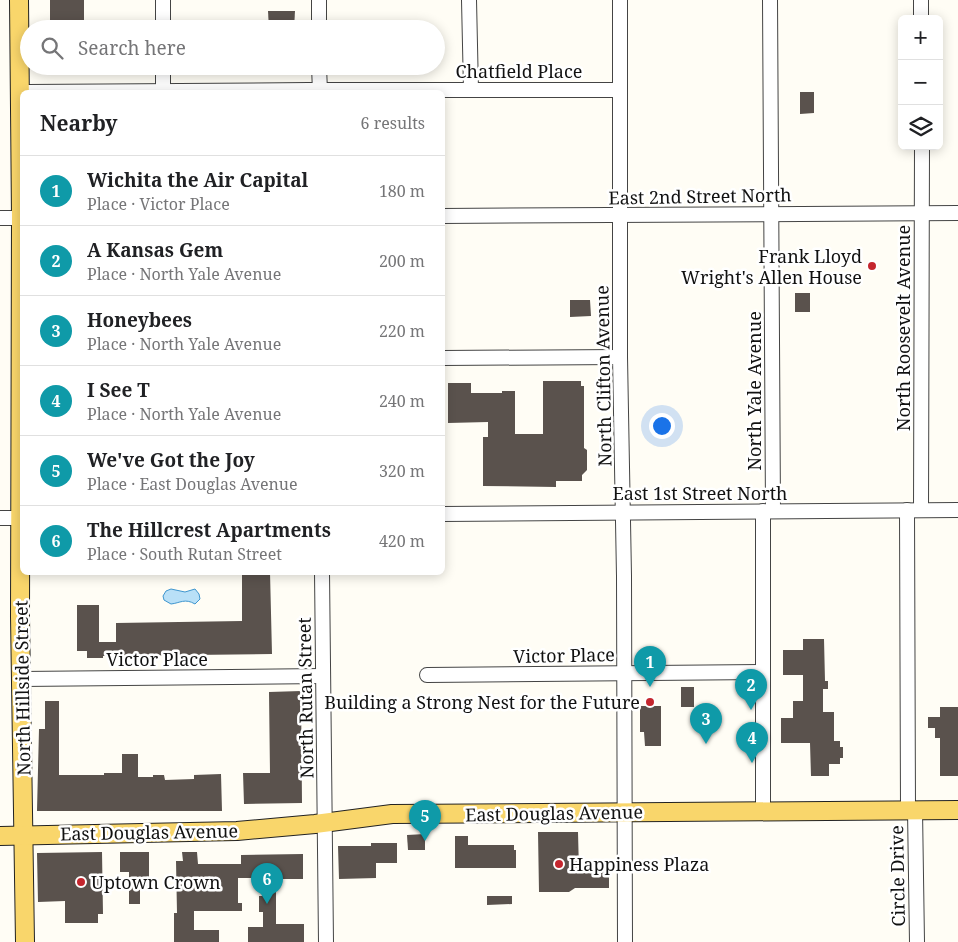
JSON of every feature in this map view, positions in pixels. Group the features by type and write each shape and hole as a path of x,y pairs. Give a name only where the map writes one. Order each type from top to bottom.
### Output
{"main road":[{"name":"North Hillside Street","path":"19,0 20,23"},
{"name":"North Hillside Street","path":"22,75 23,90"},
{"name":"North Hillside Street","path":"21,575 25,942"},
{"name":"East Douglas Avenue","path":"0,836 237,831 324,823 392,814 958,810"}],"street":[{"path":"163,0 163,20"},
{"path":"319,0 319,20"},
{"path":"470,0 471,90"},
{"name":"North Clifton Avenue","path":"620,0 620,356 623,512 625,942"},
{"name":"North Yale Avenue","path":"763,811 762,672 768,511 772,214 770,0"},
{"path":"921,0 921,15"},
{"path":"163,75 163,90"},
{"path":"319,75 320,90"},
{"name":"Chatfield Place","path":"445,90 620,90"},
{"name":"North Roosevelt Avenue","path":"922,150 922,510"},
{"name":"East 2nd Street North","path":"445,216 958,213"},
{"path":"0,218 20,218"},
{"path":"445,358 620,356"},
{"path":"907,510 911,810"},
{"name":"East 1st Street North","path":"445,514 958,510"},
{"path":"0,518 20,518"},
{"name":"North Rutan Street","path":"322,575 326,942"},
{"name":"Victor Place","path":"427,675 762,672"},
{"name":"Victor Place","path":"22,679 323,676"},
{"name":"Circle Drive","path":"911,810 917,942"}],"water":[{"path":"171,589 185,592 195,589 200,599 195,604 185,601 171,604 164,600 163,596 166,591"}],"building":[{"path":"50,0 84,0 84,20 50,20"},
{"path":"268,11 295,11 294,20 268,20"},
{"path":"800,92 814,92 814,113 800,114"},
{"path":"795,293 810,293 810,312 795,312"},
{"path":"570,300 590,300 591,316 570,317"},
{"path":"543,381 581,381 581,386 584,386 584,448 587,450 587,470 582,475 582,481 556,481 556,487 483,486 483,437 488,437 488,422 448,423 448,383 471,383 471,393 515,391 515,434 543,434"},
{"path":"242,575 270,575 272,654 103,656 103,658 87,658 87,651 77,651 77,605 99,605 99,642 116,642 116,623 242,621"},
{"path":"803,639 824,639 825,681 828,681 828,689 823,689 823,712 834,712 834,741 840,741 840,747 843,747 843,758 840,758 840,764 829,764 829,776 811,776 810,743 781,743 781,718 793,718 793,701 803,701 803,675 783,675 783,650 803,650"},
{"path":"681,687 694,687 694,707 681,707"},
{"path":"301,691 302,803 244,804 243,773 270,773 269,692"},
{"path":"45,701 59,701 59,775 122,773 122,754 138,754 138,777 164,775 165,780 194,779 194,775 221,774 222,811 37,811 39,729 45,729"},
{"path":"640,706 661,706 661,746 645,746 644,732 640,732"},
{"path":"940,707 958,707 958,776 940,776 940,738 935,738 935,728 928,728 928,717 940,717"},
{"name":"Happiness Plaza","path":"538,832 578,832 579,871 609,871 609,888 575,888 569,892 539,892"},
{"path":"425,834 425,850 408,850 407,835"},
{"path":"455,836 468,836 468,845 514,845 514,850 516,850 516,868 455,868"},
{"path":"371,843 397,843 397,863 376,863 376,878 339,879 338,846 371,846"},
{"name":"Uptown Crown","path":"102,852 103,914 98,914 98,923 65,923 65,901 38,902 37,853"},
{"path":"120,852 149,852 149,887 140,887 140,904 129,904 129,872 120,872"},
{"path":"182,852 197,852 198,864 241,864 241,855 303,854 303,879 276,879 276,924 304,924 304,942 248,942 248,927 263,927 263,912 259,912 259,896 262,896 262,878 238,878 238,903 242,903 242,911 194,911 194,930 219,930 219,942 174,942 174,913 177,913 176,861 183,861"},
{"path":"487,896 512,896 512,904 487,905"}],"place":[{"name":"Frank Lloyd Wright's Allen House","path":"872,266"},
{"name":"Wichita the Air Capital","path":"650,687"},
{"name":"Building a Strong Nest for the Future","path":"650,702"},
{"name":"A Kansas Gem","path":"751,710"},
{"name":"Honeybees","path":"706,744"},
{"name":"I See T","path":"752,763"},
{"name":"We've Got the Joy","path":"425,841"},
{"name":"Happiness Plaza","path":"559,864"},
{"name":"Uptown Crown","path":"81,882"},
{"name":"The Hillcrest Apartments","path":"267,904"}]}
